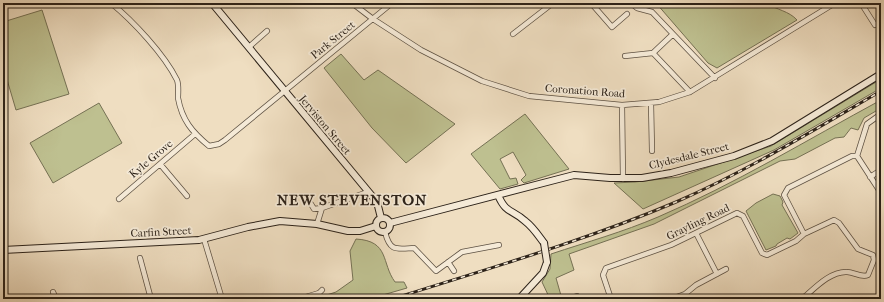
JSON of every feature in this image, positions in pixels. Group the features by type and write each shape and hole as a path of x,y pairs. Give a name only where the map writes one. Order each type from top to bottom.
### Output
{"main road":[{"name":"Jerviston Street","path":"212,3 377,202 381,218"},
{"name":"Clydesdale Street","path":"390,223 574,175 623,179 671,173 734,156 761,146 881,74"},
{"path":"498,195 506,208 524,219 536,231 544,243 547,262 542,273 519,299"},
{"path":"381,218 387,219 390,223 389,229 385,232 378,230 376,226 376,222 381,218"},
{"name":"Carfin Street","path":"3,250 204,239 248,227 280,221 317,224 348,231 360,231 376,226"}],"street":[{"path":"111,3 123,13 154,47 178,81 180,112 195,134"},
{"name":"Coronation Road","path":"352,3 373,19 422,50 482,81 530,96 622,104 651,102 690,92 835,3"},
{"name":"Park Street","path":"195,134 209,146 219,144 285,92 328,54 392,3"},
{"path":"513,34 553,3"},
{"path":"591,3 612,27 627,14"},
{"path":"631,3 637,8 652,12 715,78"},
{"path":"861,3 875,25"},
{"path":"249,47 267,31"},
{"path":"626,56 653,53 673,34"},
{"path":"653,53 690,92"},
{"path":"651,102 652,151"},
{"path":"622,104 623,179"},
{"path":"881,114 867,124 857,156 881,193"},
{"name":"Kyle Grove","path":"119,198 195,134"},
{"path":"804,234 784,195 786,190 852,156 857,156"},
{"path":"160,164 187,196"},
{"path":"870,177 881,170"},
{"path":"311,204 314,209 322,208 368,192"},
{"path":"317,224 322,208"},
{"name":"Grayling Road","path":"611,299 603,275 606,268 671,245 734,213 740,213 762,253 768,255 796,241 804,234 834,220 839,223 858,249 871,253 874,260 868,275 863,276 845,272 838,273 831,276 802,299"},
{"path":"385,232 390,246 394,248 414,248 436,271 462,252 499,245"},
{"path":"696,233 717,274"},
{"path":"204,239 222,299"},
{"path":"140,258 151,299"},
{"path":"448,262 454,271"},
{"path":"671,299 685,294 696,285 726,269"},
{"path":"299,299 319,293 322,290"},
{"path":"54,292 56,299"},
{"path":"569,299 577,296"}],"green space":[{"path":"656,3 766,3 797,20 717,68 708,63"},
{"path":"42,10 69,94 16,110 3,66 3,22"},
{"path":"341,54 364,80 378,70 455,124 406,163 372,128 324,68"},
{"path":"881,79 881,88 774,150 643,209 614,183 679,177 771,146"},
{"path":"881,100 881,108 864,118 858,130 851,128 844,137 835,138 795,159 780,161 654,224 569,254 574,270 556,278 562,299 550,299 542,282 550,269 551,254 605,237 658,217 687,204 771,161"},
{"path":"99,103 122,143 53,183 30,143"},
{"path":"525,114 569,169 524,183 521,180 526,175 513,152 500,159 510,179 516,178 518,184 500,189 471,154"},
{"path":"773,194 780,196 783,202 782,205 798,233 790,239 787,238 776,246 766,250 746,211 756,203"},
{"path":"356,239 367,241 380,248 395,282 404,282 407,288 369,299 314,299 336,292 353,280 350,251"}],"railway":[{"path":"392,299 571,242 676,202 754,164 881,91"}],"district":[{"name":"NEW STEVENSTON","path":"352,200"}]}
